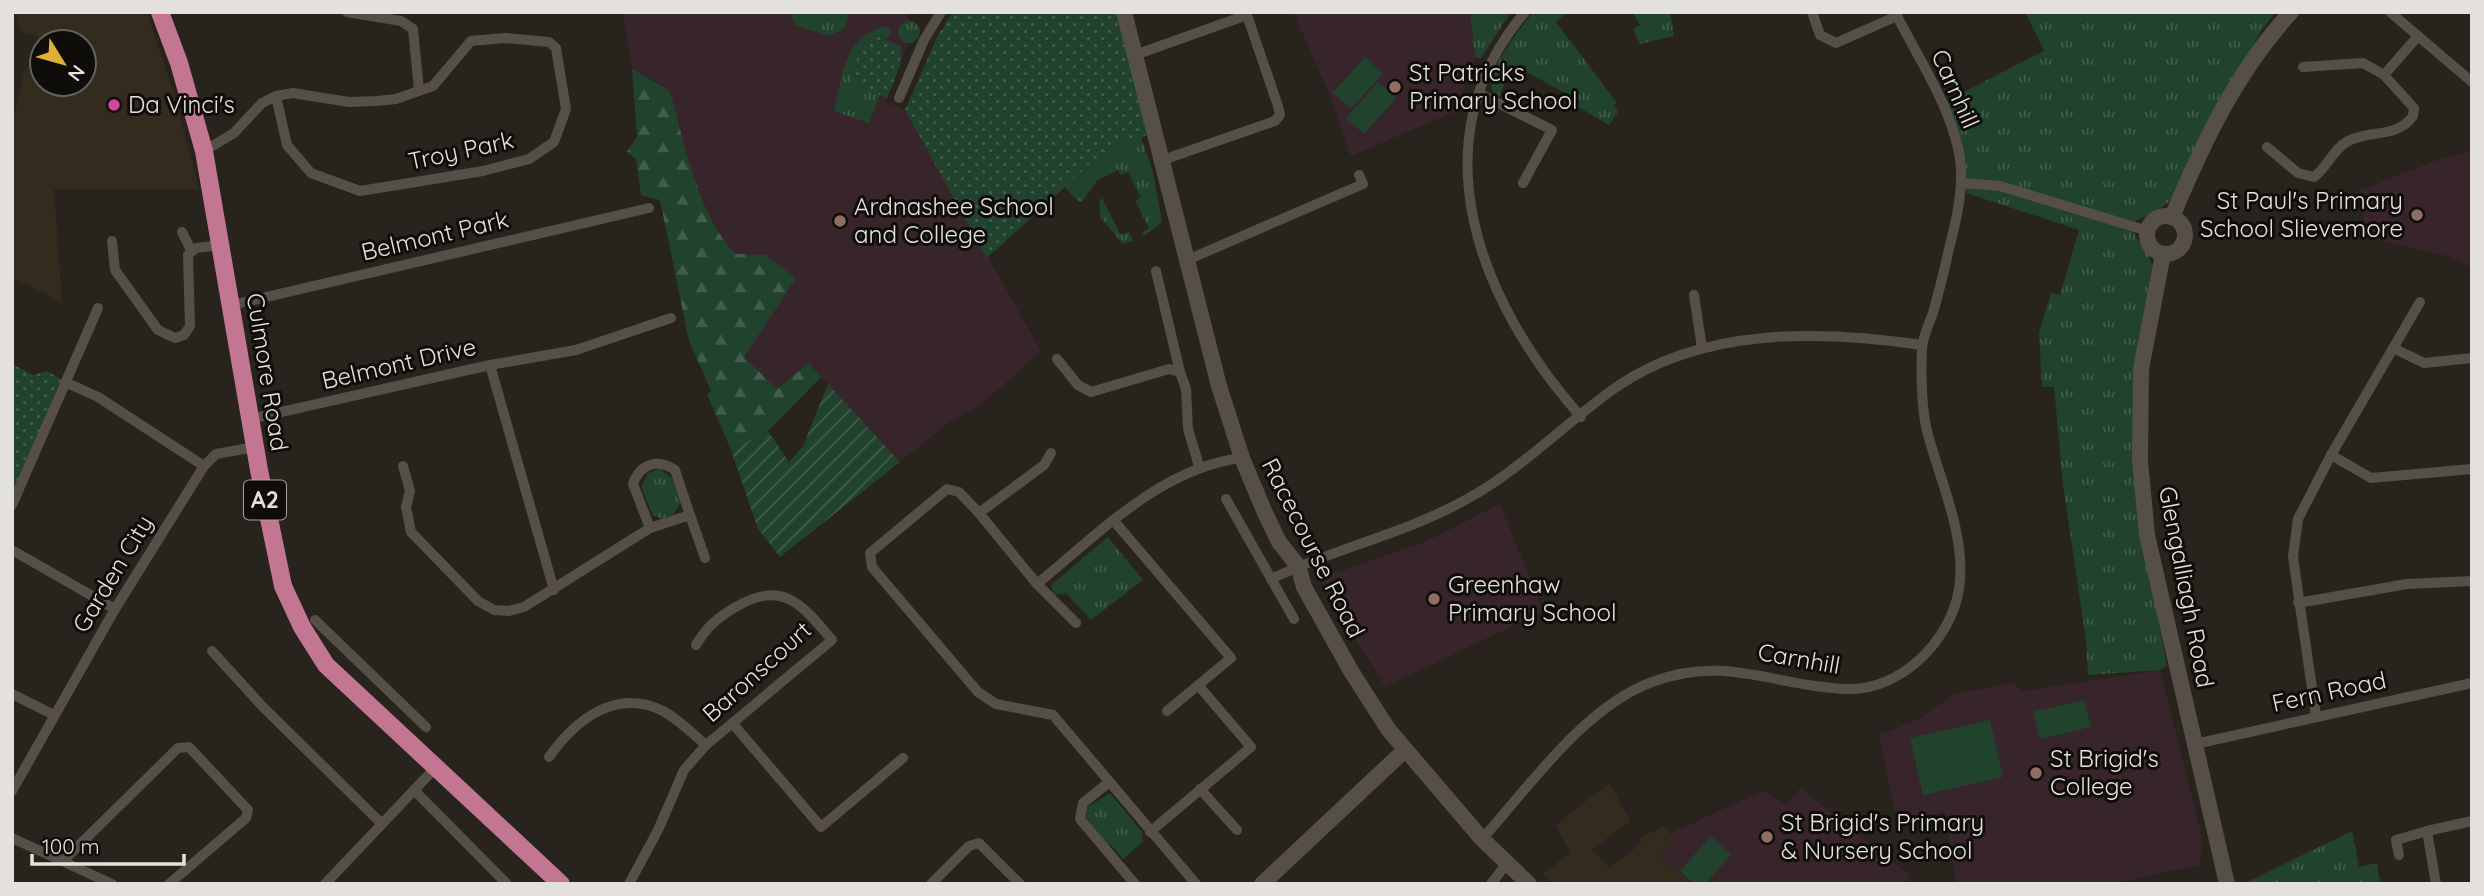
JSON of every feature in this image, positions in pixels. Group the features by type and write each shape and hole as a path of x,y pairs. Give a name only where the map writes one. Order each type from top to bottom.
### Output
{"highway":[{"name":"Culmore Road","path":"160,12 179,63 204,151 255,447 281,574 290,604 326,665 561,884"}],"main road":[{"name":"Racecourse Road","path":"1124,12 1219,386 1242,458 1279,542 1298,566 1304,587 1350,671 1405,750 1482,839 1529,884"},
{"path":"2172,217 2207,137 2238,81 2267,38 2291,12"},
{"path":"2172,217 2185,229 2184,241 2178,250 2163,254 2152,248 2148,231 2155,220 2172,217"},
{"name":"Glengalliagh Road","path":"2163,254 2141,369 2140,461 2147,535 2227,884"},
{"path":"1262,884 1405,750"}],"street":[{"path":"347,12 401,21 413,29 419,90"},
{"path":"899,98 924,40 941,12"},
{"path":"1525,12 1502,44 1480,94 1466,148 1467,193 1475,229 1514,328 1545,375 1581,417"},
{"name":"Carnhill","path":"1482,839 1593,717 1622,696 1652,682 1691,672 1722,669 1834,688 1861,688 1905,670 1934,645 1954,610 1960,570 1954,528 1925,417 1922,345 1952,234 1961,183 1958,150 1946,112 1896,14 1836,43 1820,35 1812,12"},
{"path":"2390,12 2472,82"},
{"path":"1135,55 1247,15 1278,106 1280,115 1275,121 1160,161"},
{"path":"2384,75 2418,36"},
{"name":"Troy Park","path":"506,38 549,42 556,48 566,109 554,142 529,159 484,171 360,191 311,173 286,145 276,96 293,93 349,102 396,99 433,86 471,41 506,38"},
{"path":"2267,147 2298,173 2314,177 2344,142 2367,134 2397,131 2408,124 2414,108 2384,75 2363,62 2302,67"},
{"path":"1480,94 1552,130 1523,183"},
{"path":"204,151 233,133 262,103 276,96"},
{"path":"1186,260 1363,184 1359,175"},
{"path":"1961,183 2000,186 2148,231"},
{"name":"Belmont Park","path":"232,305 649,208"},
{"path":"182,232 191,250"},
{"path":"112,241 115,270 158,330 175,338 184,335 190,326 188,255 191,250"},
{"path":"191,250 221,245"},
{"path":"1156,271 1186,389 1188,429 1199,466"},
{"path":"1694,295 1702,348"},
{"path":"2316,716 2293,557 2298,519 2330,455 2420,302"},
{"path":"12,505 98,308"},
{"name":"Belmont Drive","path":"250,419 490,365 557,354 620,337 671,318"},
{"path":"1271,579 1298,566 1424,523 1505,477 1615,388 1653,365 1702,348 1759,338 1821,338 1922,345"},
{"path":"2393,348 2424,363 2472,358"},
{"path":"1057,359 1078,385 1091,392 1169,369 1180,372"},
{"path":"490,365 554,590"},
{"path":"65,382 97,397 204,466 216,454 255,447"},
{"path":"979,513 1044,465 1051,453"},
{"path":"2330,455 2371,478 2472,469"},
{"path":"1037,584 1114,521 1172,481 1199,466 1242,458"},
{"path":"650,528 633,484 637,472 659,462 675,470 705,558"},
{"name":"Garden City","path":"12,791 115,609 204,466"},
{"path":"403,466 410,491 405,507 411,532 478,601 494,610 509,611 524,607 650,528 690,515"},
{"path":"1076,623 1037,584 959,492 947,489 870,553 872,567 978,692 996,704 1053,715 1196,884"},
{"path":"1226,499 1294,619"},
{"path":"1114,521 1231,658 1167,710"},
{"path":"12,550 115,609"},
{"path":"2298,603 2407,584 2472,581"},
{"name":"Baronscourt","path":"629,884 658,830 684,770 706,745 832,640 799,604 784,596 768,593 753,596 724,613 706,628 696,645"},
{"path":"315,620 426,727"},
{"path":"212,651 262,706 381,823"},
{"path":"364,702 382,683"},
{"name":"Fern Road","path":"2195,744 2472,683"},
{"path":"1150,832 1251,747 1198,685"},
{"path":"12,694 54,715"},
{"path":"549,757 559,742 597,710 615,703 635,703 663,711 706,745"},
{"path":"733,724 821,827 904,758"},
{"path":"64,861 184,746 189,747 248,810 246,818 169,884"},
{"path":"325,884 436,767"},
{"path":"1108,783 1083,803 1080,819 1135,884"},
{"path":"414,789 506,883"},
{"path":"1200,789 1237,830"},
{"path":"2399,855 2396,840 2472,821"},
{"path":"2427,831 2436,884"},
{"path":"12,838 111,884"},
{"path":"930,884 970,846 979,843 1020,884"},
{"path":"1491,884 1507,863"}],"shaded area":[{"path":"16,12 147,12 174,95 199,189 54,189 62,302 12,277 12,125 24,72 28,67 28,98 98,98 98,28 28,28 28,34 22,33"},
{"name":"Ardnashee School and College","path":"623,12 700,12 703,15 706,12 906,12 913,30 886,102 905,110 1041,351 982,404 947,424 900,462 809,364 777,389 744,357 765,256 736,254 719,238 694,181 670,91 631,66"},
{"name":"St Patricks Primary School","path":"1293,12 1470,12 1475,57 1456,111 1351,156 1328,91"},
{"name":"St Paul's Primary School Slievemore","path":"2472,151 2472,268 2451,257 2369,238 2356,192 2432,162"},
{"name":"Greenhaw Primary School","path":"1500,504 1543,611 1385,687 1324,586 1328,576 1429,540"},
{"name":"St Brigid's College","path":"2160,670 2202,838 2200,865 2112,884 1956,884 1946,814 1943,812 1897,822 1879,735 1919,719 1954,694 2012,683 2024,691"},
{"path":"1609,783 1631,821 1592,849 1609,867 1641,844 1638,838 1665,826 1675,840 1661,856 1693,884 1554,884 1543,874 1570,853 1556,825"},
{"name":"St Brigid's Primary & Nursery School","path":"1800,788 1910,876 1904,884 1693,884 1661,855 1675,840 1671,833 1763,791 1786,805"}],"green space":[{"path":"789,12 849,12 845,27 830,36 796,26"},
{"path":"953,12 1116,12 1150,135 1112,144 987,258 905,110 938,35"},
{"path":"1470,12 1511,12 1480,59 1475,57"},
{"path":"1533,12 1567,12 1556,22 1617,103 1614,106 1618,112 1609,125 1568,101 1571,96 1517,67 1514,72 1510,70 1499,97 1494,94 1493,75 1498,64"},
{"path":"1633,12 1670,12 1674,36 1640,44 1633,29 1640,25"},
{"path":"2025,12 2276,12 2261,31 2170,201 2153,214 2136,220 2135,237 2147,248 2152,266 2140,337 2142,528 2167,666 2160,670 2088,675 2086,640 2063,485 2054,387 2042,387 2039,333 2051,293 2060,295 2079,230 1966,193 1961,146 1946,101 2044,51"},
{"path":"909,21 917,24 920,32 917,40 909,43 901,40 898,32 901,24"},
{"path":"888,26 891,30 887,39 878,36 867,39 852,83 880,95 869,123 834,111 844,69 854,47 873,31"},
{"path":"878,36 901,47 900,66 887,98 852,83 857,58 867,39"},
{"path":"1365,57 1383,73 1351,109 1333,93"},
{"path":"632,68 670,91 694,178 712,221 723,239 736,254 765,255 796,278 744,357 777,389 809,363 821,377 768,431 731,450 707,394 711,391 689,341 660,200 641,195 636,159 627,152 637,136"},
{"path":"1378,82 1396,98 1364,134 1346,118"},
{"path":"1141,137 1152,168 1162,222 1144,236 1142,232 1149,228 1135,201 1141,198 1128,172 1121,175 1118,170 1097,180 1082,202 1065,187 1112,144"},
{"path":"1102,198 1121,235 1129,232 1133,241 1123,244 1101,218 1099,201"},
{"path":"12,364 33,375 47,371 61,379 12,497"},
{"path":"828,384 900,462 780,557 758,529 731,450 768,431 789,462 803,446"},
{"path":"660,469 672,478 681,502 674,514 662,519 652,514 641,487 648,473"},
{"path":"1108,537 1143,580 1091,620 1066,593 1054,595 1051,585"},
{"path":"2084,700 2091,727 2040,739 2033,712"},
{"path":"1990,720 2003,777 1923,795 1910,738"},
{"path":"1110,793 1142,832 1143,842 1123,859 1111,845 1107,846 1086,817 1088,807"},
{"path":"2352,831 2359,867 2376,863 2381,884 2243,884"},
{"path":"1711,836 1731,855 1705,884 1694,884 1680,871"}],"place":[{"name":"St Patricks Primary School","path":"1395,87"},
{"name":"Da Vinci's","path":"114,105"},
{"name":"St Paul's Primary School Slievemore","path":"2417,215"},
{"name":"Ardnashee School and College","path":"840,221"},
{"name":"Greenhaw Primary School","path":"1434,599"},
{"name":"St Brigid's College","path":"2036,773"},
{"name":"St Brigid's Primary & Nursery School","path":"1767,837"}]}
